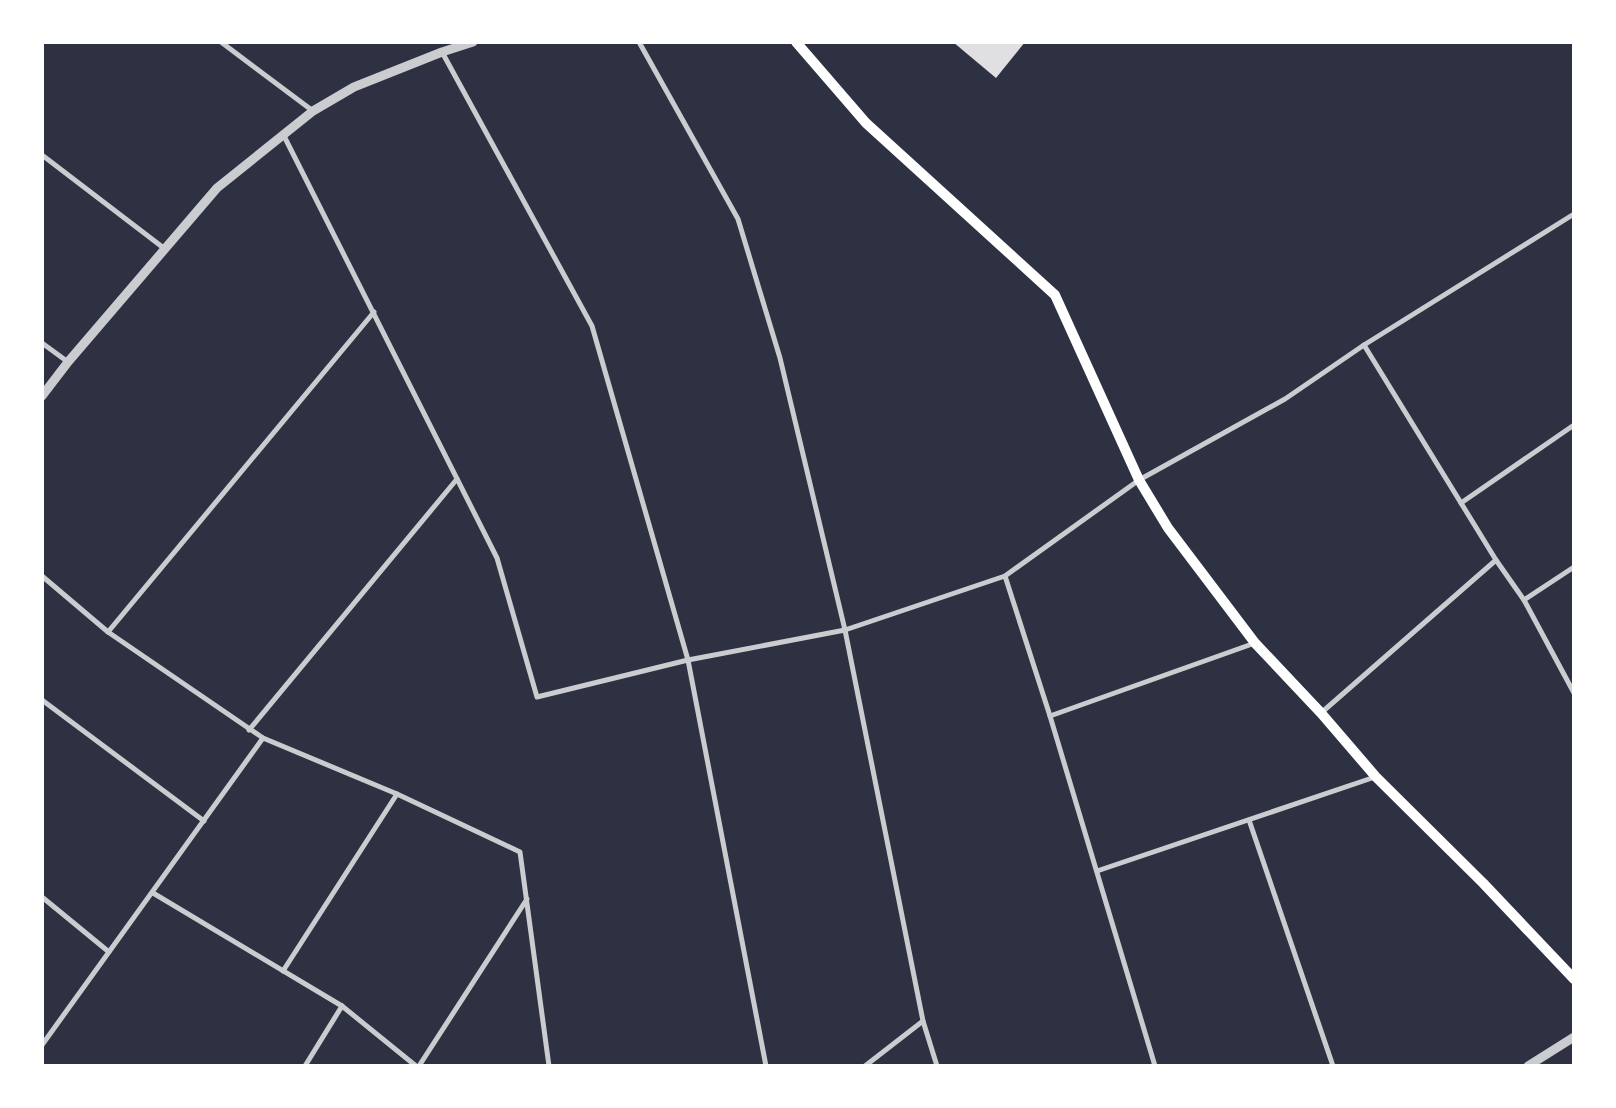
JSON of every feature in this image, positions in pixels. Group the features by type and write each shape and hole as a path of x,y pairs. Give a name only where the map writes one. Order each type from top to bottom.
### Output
{"main road":[{"path":"796,42 866,124 1055,295 1139,480 1168,528 1254,643 1321,713 1376,777 1483,883 1574,979"}],"street":[{"path":"221,42 313,111"},
{"path":"42,396 68,362 216,188 313,111 354,87 442,52 473,42"},
{"path":"639,42 738,219 780,358 844,630 923,1021 937,1066"},
{"path":"442,52 592,326 688,660 766,1066"},
{"path":"284,134 497,558 537,697 688,660 844,630 1005,576 1139,480 1285,399 1364,345 1574,214"},
{"path":"42,155 165,249"},
{"path":"108,632 374,312"},
{"path":"42,343 68,362"},
{"path":"1364,345 1496,560 1524,600 1574,693"},
{"path":"1461,503 1574,425"},
{"path":"249,730 457,479"},
{"path":"1321,713 1496,560"},
{"path":"1524,600 1574,567"},
{"path":"42,576 108,632 249,730 263,738 397,794 520,852 549,1066"},
{"path":"1005,576 1050,716 1155,1066"},
{"path":"1050,716 1254,643"},
{"path":"42,700 204,821"},
{"path":"42,1045 263,738"},
{"path":"1097,872 1376,777"},
{"path":"283,971 397,794"},
{"path":"1249,820 1333,1066"},
{"path":"153,893 342,1006 418,1066 527,899"},
{"path":"42,897 110,952"},
{"path":"305,1066 342,1006"},
{"path":"865,1066 923,1021"},
{"path":"1528,1066 1574,1037"}],"building":[{"path":"953,42 1025,42 996,78"}]}
